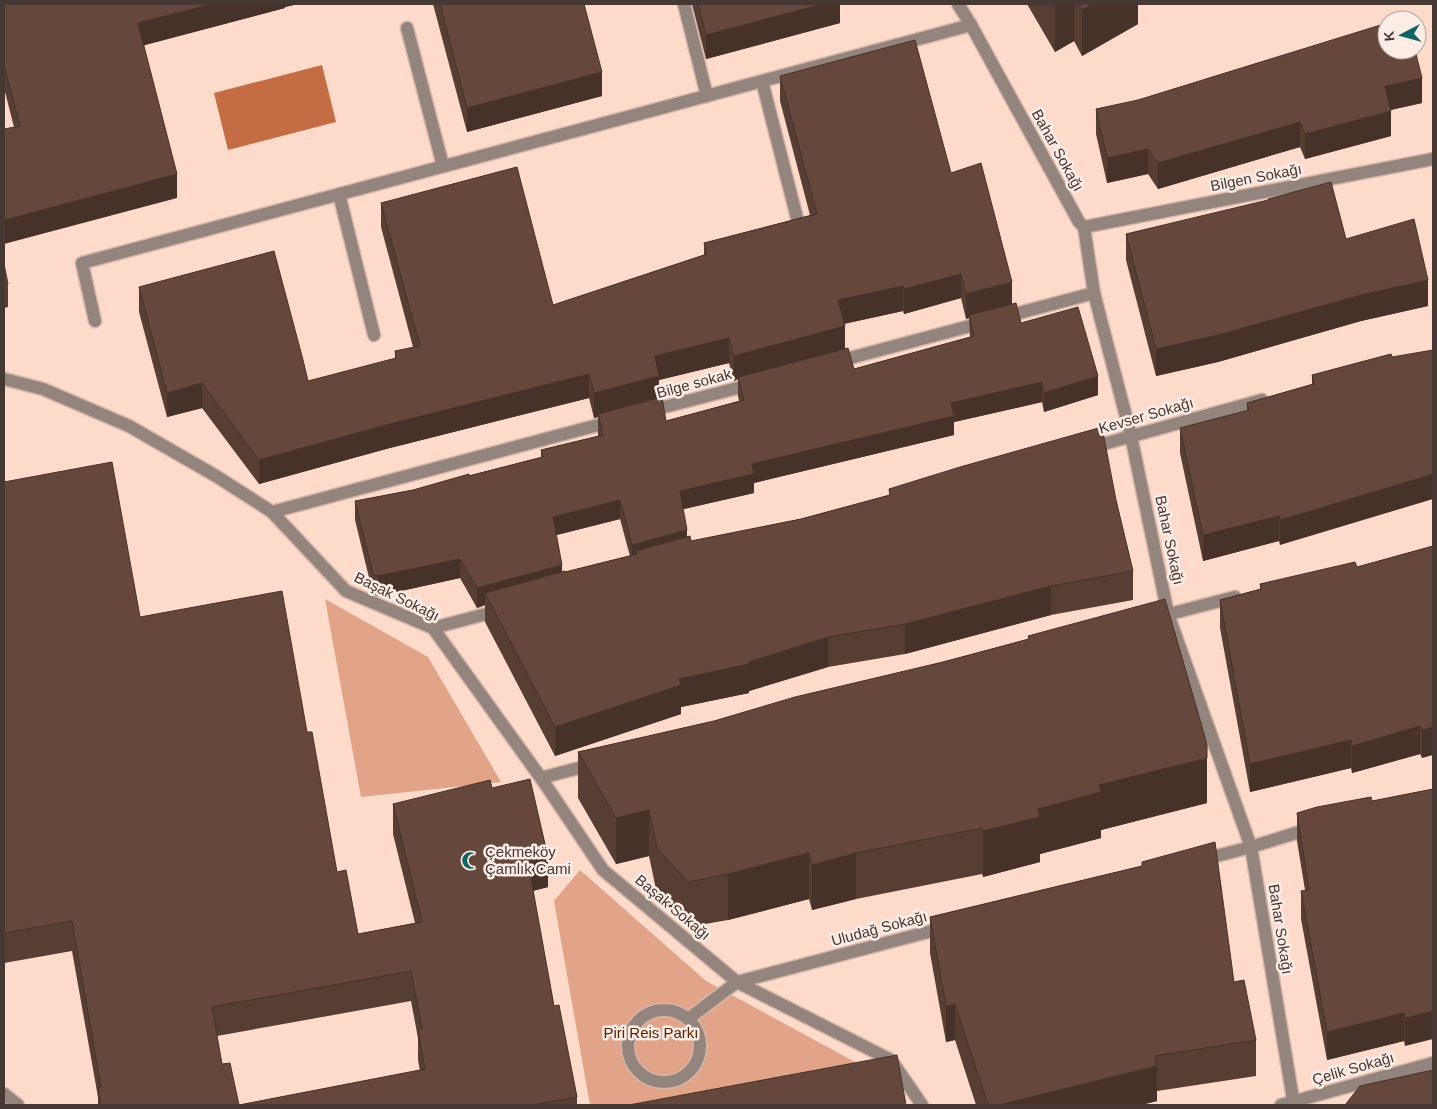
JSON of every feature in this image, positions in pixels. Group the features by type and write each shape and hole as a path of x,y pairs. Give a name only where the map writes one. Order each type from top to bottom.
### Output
{"street":[{"path":"684,4 707,96"},
{"name":"Bahar Sokağı","path":"958,4 1079,222 1084,227 1094,293 1131,436 1168,614 1251,847 1289,1104"},
{"path":"95,321 82,263 971,25"},
{"path":"407,28 443,166"},
{"path":"762,81 797,218"},
{"name":"Bilgen Sokağı","path":"1084,227 1433,159"},
{"path":"339,194 374,335"},
{"path":"827,364 1094,293"},
{"name":"Bilge sokak","path":"272,512 769,379"},
{"name":"Başak Sokağı","path":"4,380 43,389 129,426 216,476 272,512 346,591 433,628 541,778 603,870 737,982 890,1060 922,1105"},
{"name":"Kevser Sokağı","path":"1074,452 1273,397"},
{"path":"1149,619 1244,595"},
{"path":"433,628 510,607"},
{"path":"541,778 608,760"},
{"path":"1184,865 1251,847 1324,824"},
{"name":"Uludağ Sokağı","path":"737,982 956,924"},
{"path":"688,1019 737,982"},
{"path":"666,1010 678,1012 688,1019 696,1028 700,1040 700,1051 690,1072 680,1079 658,1082 646,1078 637,1071 630,1060 628,1048 629,1036 638,1020 654,1011 666,1010"},
{"name":"Çelik Sokağı","path":"1289,1104 1433,1063"},
{"path":"4,1094 18,1105"}],"green space":[{"path":"325,599 428,657 501,782 361,797"},
{"name":"Piri Reis Parkı","path":"580,870 706,981 890,1081 729,1105 590,1105 554,901"}],"shaded area":[{"path":"322,65 336,122 228,150 214,93"}],"building":[{"path":"4,4 212,4 138,23 177,174 4,220 4,129 20,126 4,65"},
{"path":"440,4 584,4 602,72 467,108"},
{"path":"698,4 823,4 706,35"},
{"path":"1079,4 1094,4 1082,10"},
{"path":"1377,26 1377,60 1418,60 1422,78 1385,86 1391,111 1305,134 1300,122 1158,163 1148,149 1107,158 1096,109 1138,100"},
{"path":"915,40 951,173 981,163 1012,282 966,294 961,274 904,289 903,286 838,300 845,326 734,356 729,338 655,356 659,376 594,393 589,374 386,425 259,460 202,383 167,393 139,287 274,251 308,381 396,358 395,351 420,346 381,203 517,167 553,305 707,254 704,243 817,214 780,76"},
{"path":"1331,182 1346,239 1414,219 1428,280 1361,295 1218,335 1156,349 1126,234 1268,200"},
{"path":"4,264 8,284 4,284"},
{"path":"1016,303 1021,323 1078,307 1098,376 1044,393 1042,382 951,403 954,416 752,464 754,474 680,491 687,530 632,545 620,500 553,517 562,565 477,588 460,559 378,576 373,574 355,501 413,490 469,474 469,476 543,457 541,450 603,435 598,414 662,397 666,421 744,400 738,377 848,348 854,369 974,336 969,315"},
{"path":"1433,350 1433,474 1280,520 1279,516 1203,535 1180,428 1249,410 1247,403 1314,384 1312,375 1391,354 1392,357"},
{"path":"1102,427 1116,500 1133,571 1051,586 905,624 828,637 749,662 749,664 679,679 681,685 555,727 485,593 637,554 636,551 690,536 691,541 801,519 890,495 889,489 960,467"},
{"path":"112,462 140,617 282,591 307,732 312,732 337,872 346,870 358,934 422,922 393,804 490,780 492,788 530,779 548,857 528,862 554,1006 559,1005 577,1097 531,1105 239,1105 101,1105 98,1088 101,1087 72,921 4,933 4,482","holes":["411,971 422,1029 418,1030 425,1069 239,1105 230,1063 222,1064 212,1007"]},
{"path":"1433,546 1433,727 1422,730 1420,726 1352,746 1351,740 1250,764 1220,600 1261,589 1260,584 1355,562 1357,567"},
{"path":"1165,599 1207,744 1207,758 1099,785 1101,792 1038,809 1040,817 983,831 982,828 856,853 812,865 809,853 728,874 688,882 657,848 649,810 616,818 578,752 714,721 795,697 943,662 1029,639 1028,636"},
{"path":"1433,789 1433,1011 1405,1018 1404,1013 1327,1032 1301,891 1309,890 1297,813 1317,807 1371,797 1372,801"},
{"path":"1215,842 1234,982 1244,980 1256,1040 1155,1056 1157,1066 999,1105 988,1105 955,1004 946,1006 930,917 1142,866 1142,862"},
{"path":"897,1055 906,1105 629,1105"},
{"path":"1433,1070 1433,1105 1345,1105 1360,1086"}],"place":[{"name":"Çekmeköy Çamlık Cami","path":"471,860"}]}
